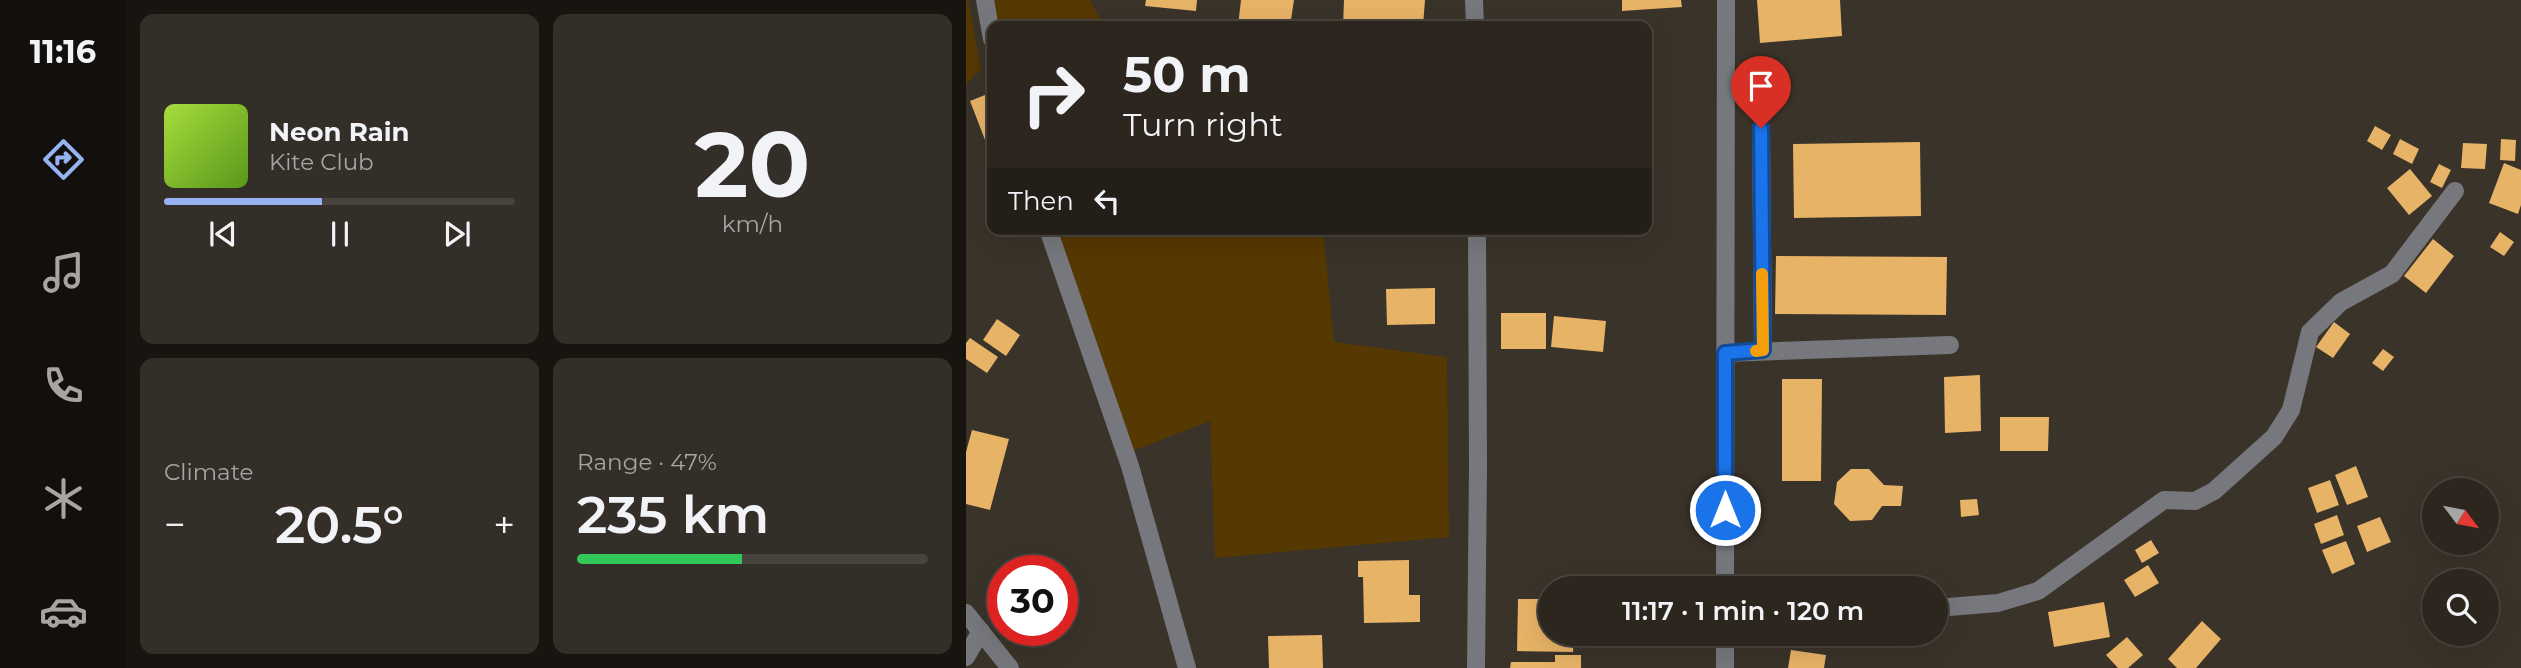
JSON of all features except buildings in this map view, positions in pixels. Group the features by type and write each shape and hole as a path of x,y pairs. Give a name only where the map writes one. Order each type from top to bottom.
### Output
{"street":[{"path":"985,0 989,21"},
{"path":"1474,0 1475,21"},
{"path":"1725,576 1727,0"},
{"path":"1761,128 1763,350"},
{"path":"1948,607 1998,603 2038,591 2164,500 2195,501 2214,491 2274,437 2291,410 2311,332 2341,302 2392,274 2455,191"},
{"path":"1050,235 1130,466 1186,668"},
{"path":"1476,668 1477,235"},
{"path":"1725,353 1950,345"},
{"path":"966,613 1010,668"},
{"path":"966,657 981,631"},
{"path":"1725,646 1725,668"}],"shaded area":[{"path":"966,0 981,69 966,84"},
{"path":"985,0 1090,0 1101,21 991,21"},
{"path":"1056,235 1324,235 1334,342 1447,357 1449,537 1215,558 1210,421 1125,454"}],"slow traffic":[{"path":"1756,351 1763,350 1762,274"}],"route":[{"path":"1725,510 1725,353 1763,350 1761,128"}]}
